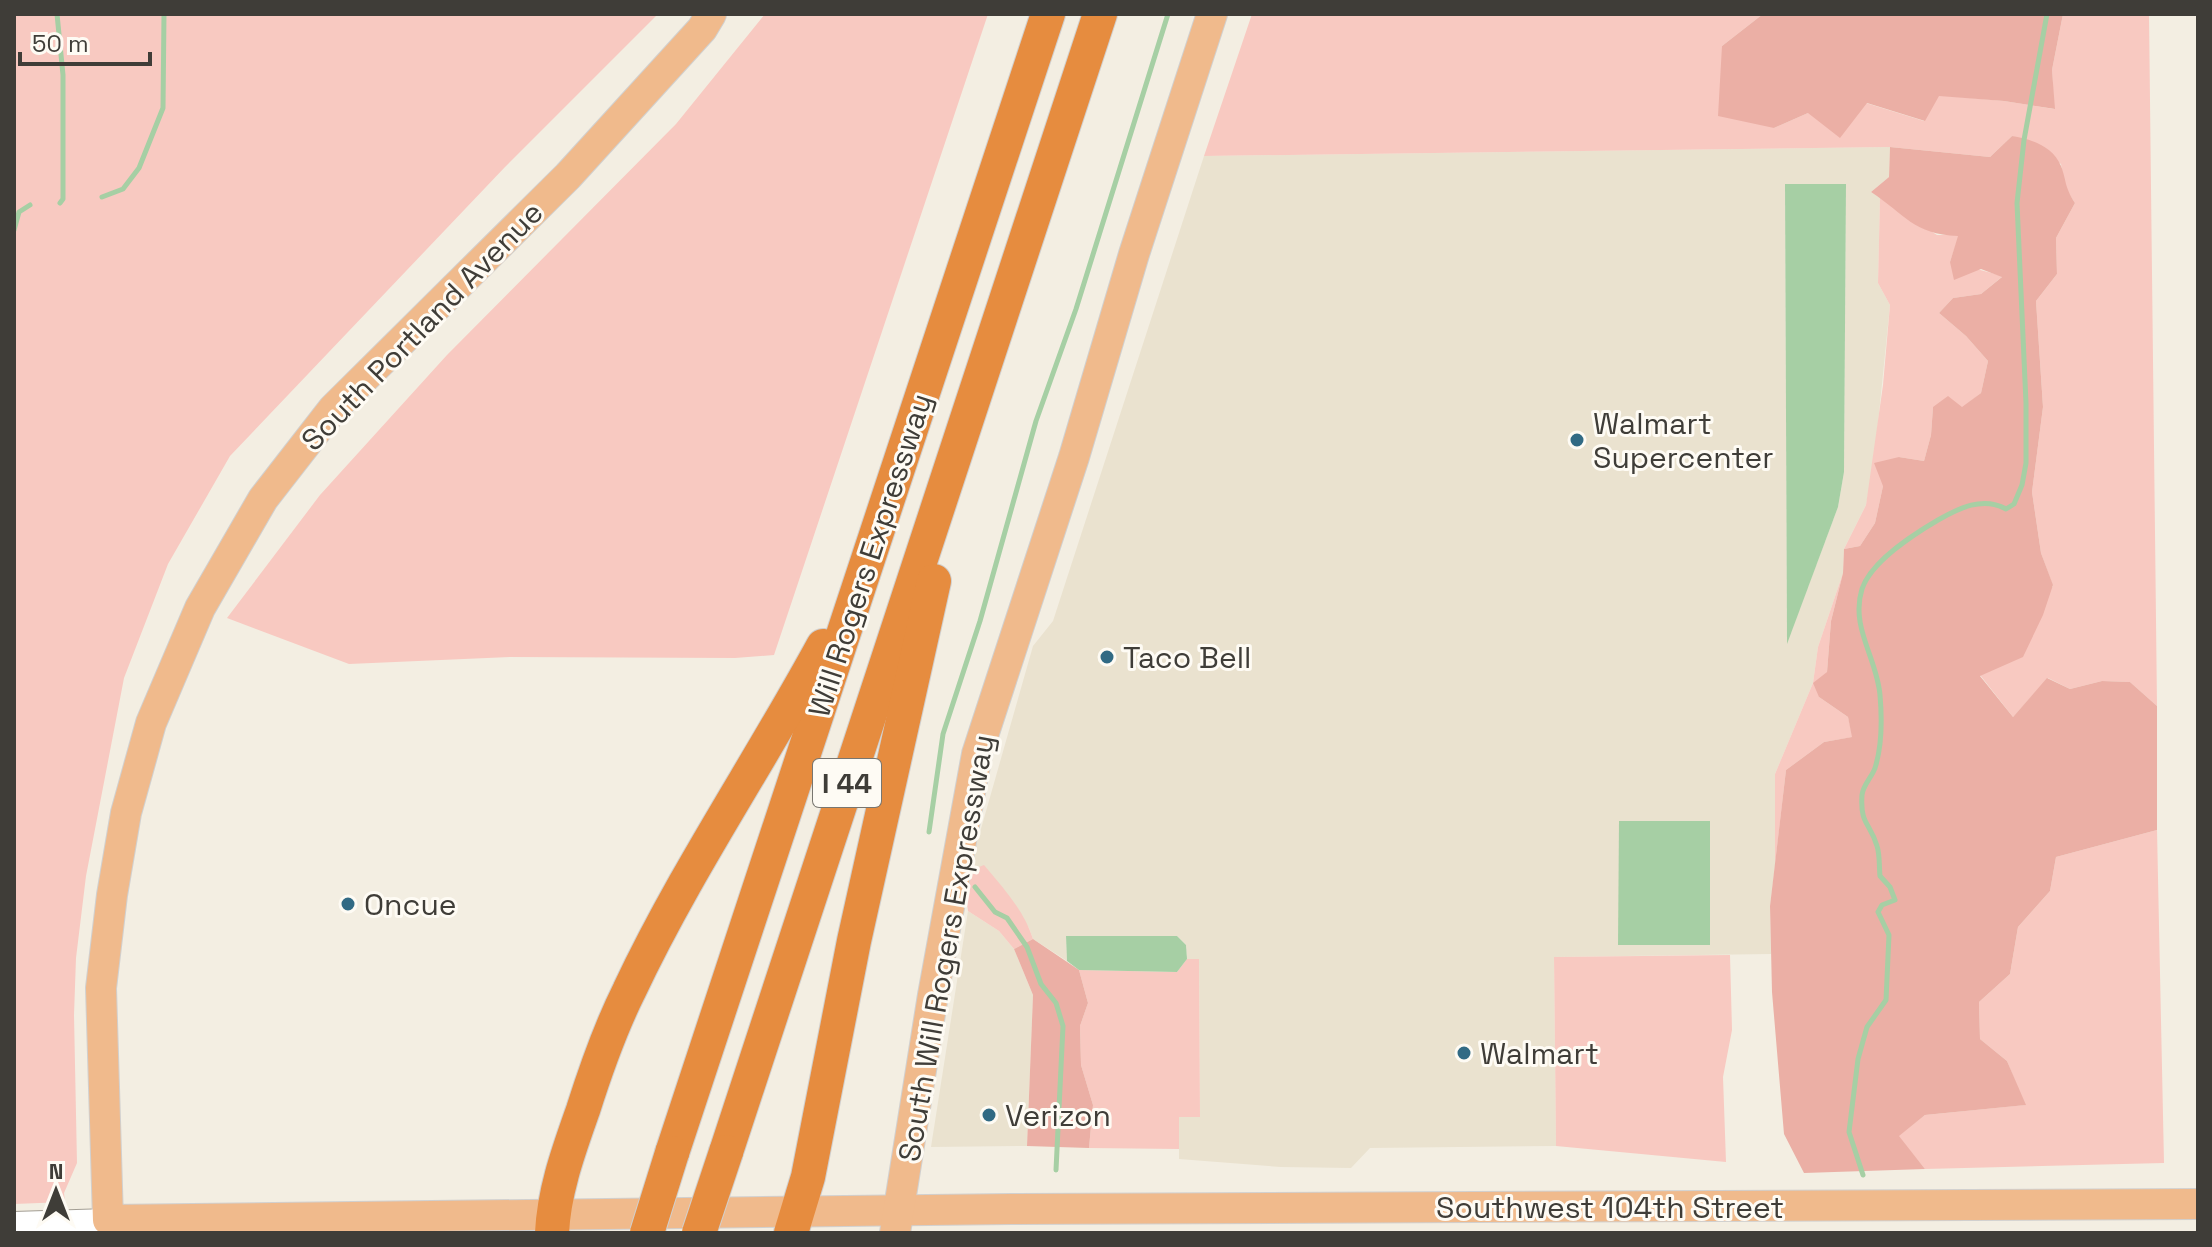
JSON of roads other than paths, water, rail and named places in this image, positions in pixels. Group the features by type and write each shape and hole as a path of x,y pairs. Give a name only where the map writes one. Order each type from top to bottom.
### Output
{"highway":[{"name":"Will Rogers Expressway","path":"647,1233 1048,14"},
{"name":"Will Rogers Expressway","path":"699,1233 1100,14"},
{"path":"794,1223 808,1177 851,955 969,415"},
{"path":"552,1223 560,1175 629,990 683,889 776,733 867,565"}],"main road":[{"name":"South Portland Avenue","path":"108,1226 101,988 112,895 126,813 151,723 200,608 263,499 333,409 568,176 702,29 711,14"},
{"name":"South Will Rogers Expressway","path":"896,1222 977,754 1074,457 1212,14"},
{"name":"Southwest 104th Street","path":"108,1226 896,1222 2198,1204"}],"street":[{"name":"Southwest 104th Street","path":"14,1223 108,1226"}],"waterway":[{"path":"57,14 63,75 63,199 60,203"},
{"path":"102,197 123,189 139,168 163,108 164,14"},
{"path":"929,832 943,734 980,621 1036,421 1076,309 1168,14"},
{"path":"1863,1175 1849,1132 1858,1059 1867,1027 1886,1000 1889,935 1878,912 1882,905 1895,900 1890,887 1880,876 1877,846 1864,818 1862,805 1863,791 1875,768 1879,751 1881,713 1878,681 1862,629 1859,603 1862,589 1874,569 1906,541 1963,508 1989,504 2006,509 2014,504 2022,485 2026,463 2026,403 2017,203 2024,140 2047,14"},
{"path":"14,230 19,212 30,205"},
{"path":"975,887 995,912 1007,918 1027,947 1041,984 1056,1003 1063,1026 1056,1170"}],"place":[{"name":"Walmart Supercenter","path":"1577,440"},
{"name":"Taco Bell","path":"1107,657"},
{"name":"Oncue","path":"348,904"},
{"name":"Walmart","path":"1464,1053"},
{"name":"Verizon","path":"989,1115"}]}
